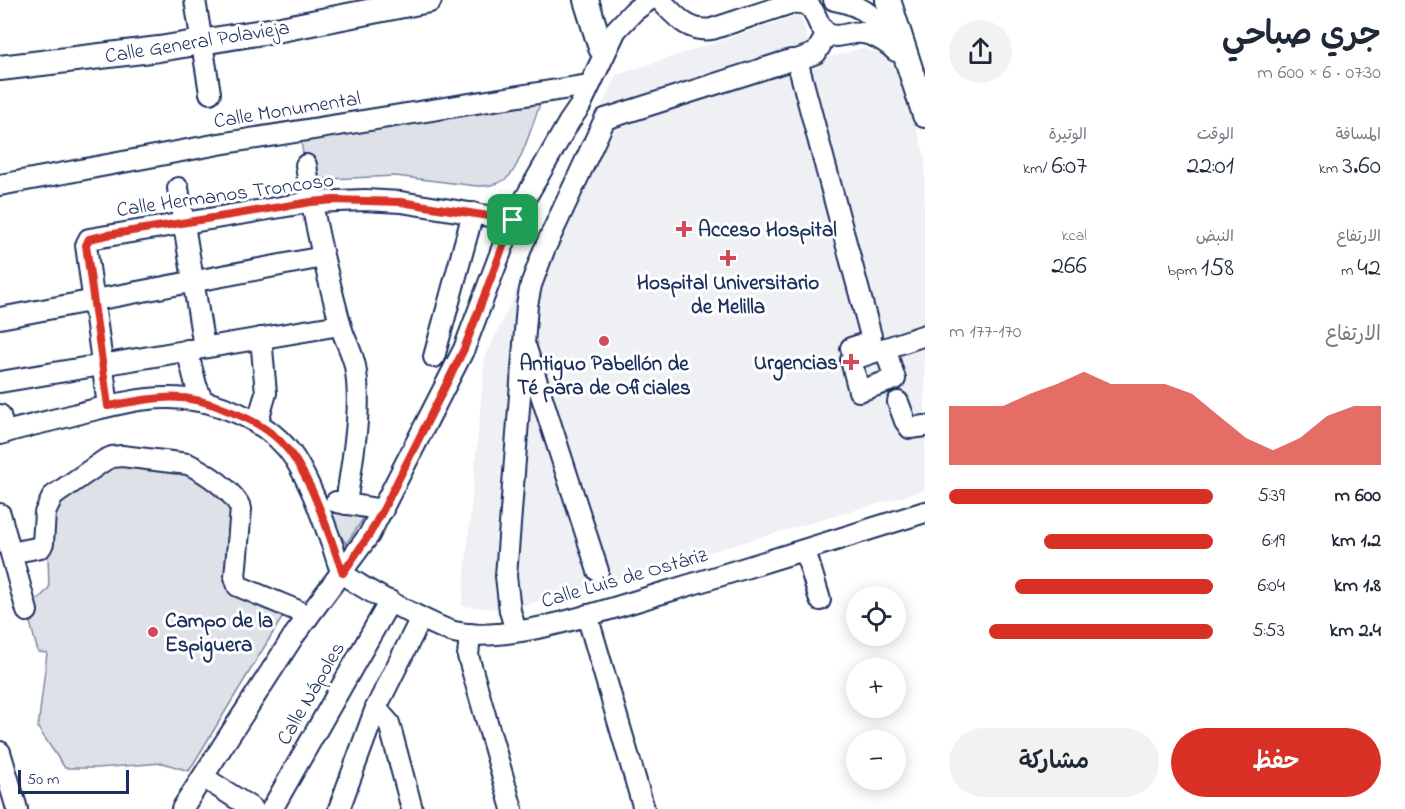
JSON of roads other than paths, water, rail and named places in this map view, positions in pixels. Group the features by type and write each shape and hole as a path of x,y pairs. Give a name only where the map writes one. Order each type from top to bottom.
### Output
{"main road":[{"name":"Calle General Polavieja","path":"0,68 202,42 429,0"},
{"path":"586,0 601,48"},
{"path":"881,0 925,115"},
{"path":"888,0 903,58"}],"street":[{"path":"195,0 210,93"},
{"path":"569,122 568,108 582,86 620,9 631,0"},
{"path":"182,809 308,617 343,573 369,535 464,349 513,220 580,106 616,30 634,11 649,0"},
{"path":"660,0 687,26 706,30 791,3 804,3 813,9 827,34 837,36 864,34 881,40 903,58"},
{"path":"834,0 855,4 869,13 887,33 903,58"},
{"path":"516,631 510,611 506,576 523,339 531,285 543,250 605,119 816,53 827,34"},
{"path":"797,60 871,336 869,342 851,348"},
{"name":"Calle Monumental","path":"0,184 219,144 582,86"},
{"path":"306,165 311,202 323,257 340,325 355,364 356,425 346,504"},
{"path":"178,188 193,281 196,349 193,377 202,402"},
{"name":"Calle Hermanos Troncoso","path":"94,300 86,245 88,240 311,202 365,200 401,202 513,220"},
{"path":"434,357 473,213"},
{"path":"0,318 323,257"},
{"path":"94,300 108,406"},
{"path":"0,381 340,325"},
{"path":"885,348 925,335"},
{"path":"257,424 266,393 261,338"},
{"path":"523,339 598,571"},
{"path":"1,427 162,398 202,402 240,415 269,431 296,461 315,499 343,573"},
{"path":"898,402 910,428 925,426"},
{"path":"11,553 41,547 45,513 52,496 105,460 122,456 188,464 232,494 239,504 241,509 235,577 238,586 308,617"},
{"path":"315,499 383,510"},
{"name":"Calle Luis de Ostáriz","path":"343,573 421,618 454,632 483,634 516,631 587,615 925,512"},
{"path":"0,514 27,610"},
{"path":"805,550 820,600"},
{"name":"Calle Nápoles","path":"272,809 390,601"},
{"path":"587,615 644,809"},
{"path":"339,809 376,708 421,618"},
{"path":"470,634 468,656 512,809"},
{"path":"376,708 389,723 407,807"},
{"path":"0,752 17,809"},
{"path":"203,777 253,809"}],"place":[{"name":"Acceso Hospital","path":"684,229"},
{"name":"Hospital Universitario de Melilla","path":"728,258"},
{"name":"Antiguo Pabellón de Té para de Oficiales","path":"604,341"},
{"name":"Urgencias","path":"851,362"},
{"name":"Campo de la Espiguera","path":"153,632"}]}
